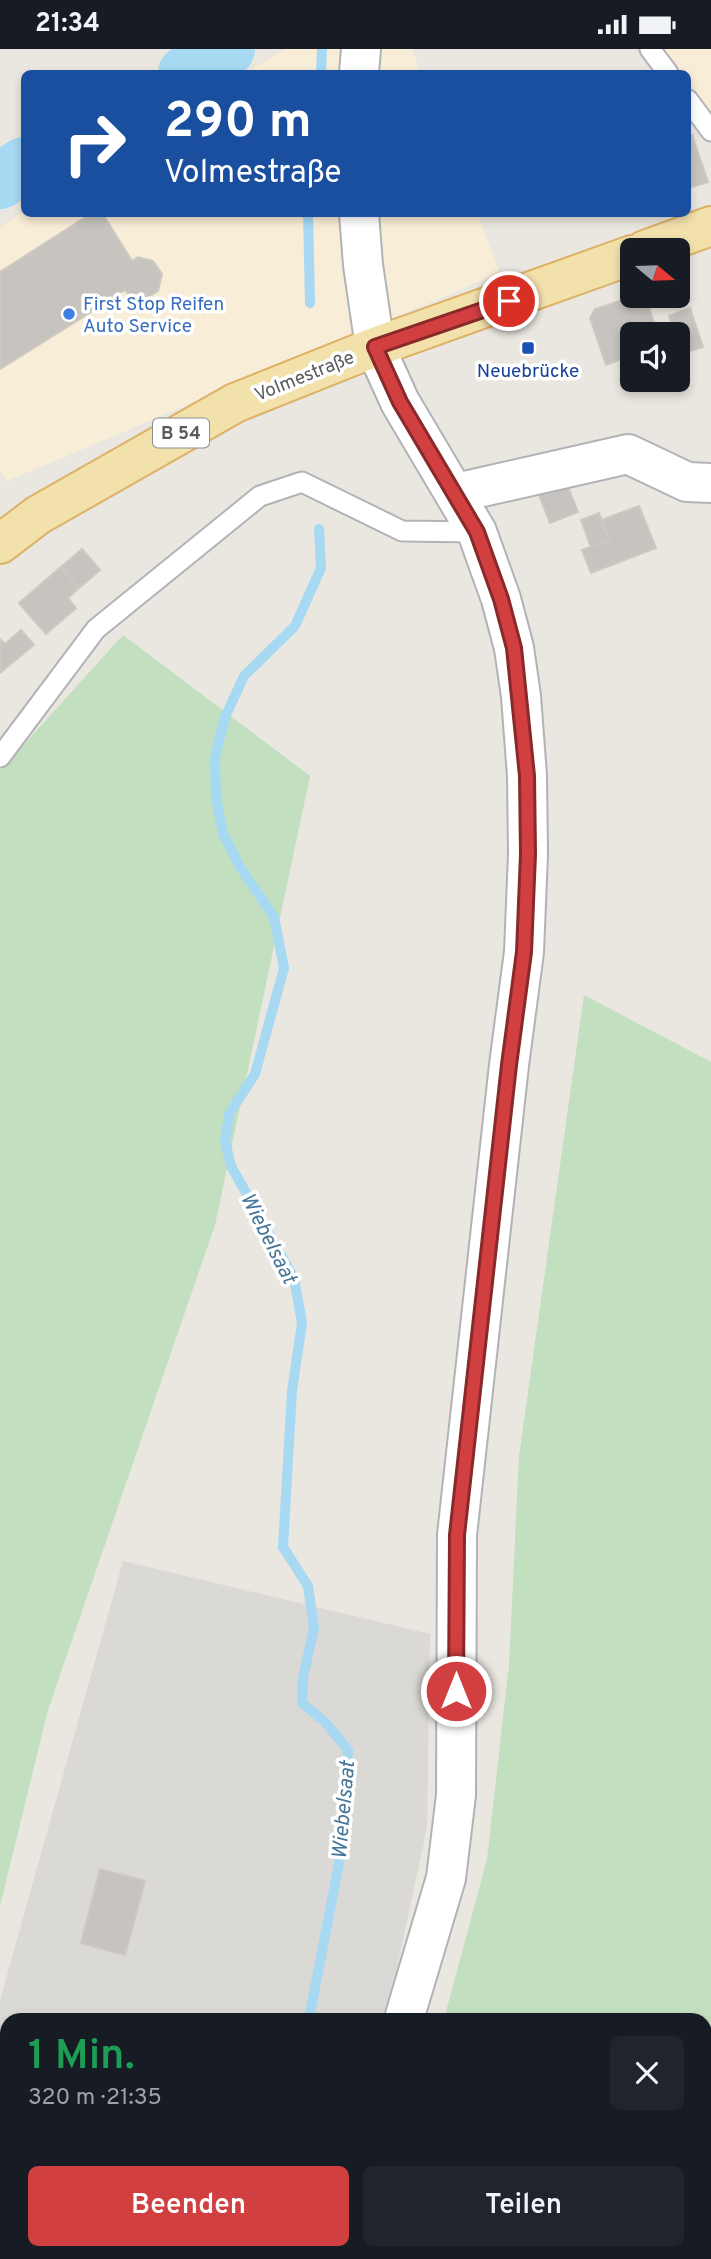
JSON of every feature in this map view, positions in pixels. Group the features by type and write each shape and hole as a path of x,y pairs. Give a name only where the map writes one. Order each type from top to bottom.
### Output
{"main road":[{"path":"359,70 361,49"},
{"path":"359,217 375,347 400,402 477,532 501,599 514,648 527,776 528,854 524,952 457,1535 456,1795 446,1878 406,2013"},
{"path":"678,238 711,226"},
{"name":"Volmestraße","path":"0,544 38,515 235,403 375,347 620,259"},
{"path":"456,493 628,454 687,482 711,483"}],"lane":[{"path":"650,49 666,70"},
{"path":"691,104 711,131"},
{"path":"0,757 96,629 260,496 302,482 402,531 477,532"}],"shaded area":[{"path":"286,49 412,49 420,70 250,70"},
{"path":"639,49 711,49 711,134 691,110 691,70 657,70"},
{"path":"21,214 21,217 478,217 500,273 7,481 0,471 0,227"},
{"path":"123,1561 430,1634 427,1828 387,2013 0,2013 0,2000"}],"green space":[{"path":"123,635 310,776 215,1225 48,1710 0,1906 0,771"},
{"path":"584,995 711,1062 711,2013 446,2013 487,1859 509,1665 519,1456"}],"building":[{"path":"691,135 708,182 691,187"},
{"path":"86,217 104,217 132,261 138,257 153,261 162,274 158,291 145,299 129,295 125,290 117,295 115,304 107,302 0,369 0,272"},
{"path":"620,301 620,308 649,308 654,322 620,322 620,360 606,365 590,318 595,309"},
{"path":"690,308 703,347 690,351 690,322 671,322 669,316"},
{"path":"567,484 578,512 550,523 539,495"},
{"path":"639,506 656,548 591,573 582,550 609,540 601,520"},
{"path":"599,513 609,540 591,547 581,520"},
{"path":"82,549 100,570 79,588 61,567"},
{"path":"61,567 79,588 68,598 76,608 46,634 19,603"},
{"path":"21,630 34,645 0,673 0,639 5,644"},
{"path":"100,1869 145,1881 125,1955 81,1943"}],"waterway":[{"path":"191,70 227,49"},
{"name":"Wiebelsaat","path":"321,70 322,49"},
{"path":"0,181 21,167"},
{"name":"Wiebelsaat","path":"308,217 310,303"},
{"name":"Wiebelsaat","path":"310,2013 344,1837 348,1750 325,1722 302,1703 303,1678 314,1628 308,1586 283,1547 292,1391 302,1323 294,1278 231,1166 225,1141 229,1114 255,1074 284,968 274,917 240,867 223,834 216,797 215,757 225,717 244,676 295,626 321,568 319,529"}],"place":[{"name":"First Stop Reifen Auto Service","path":"69,314"},
{"name":"Neuebrücke","path":"528,348"}],"route":[{"path":"456,1691 457,1535 524,952 528,854 527,776 514,648 501,599 477,532 400,402 375,347 509,301"}]}
